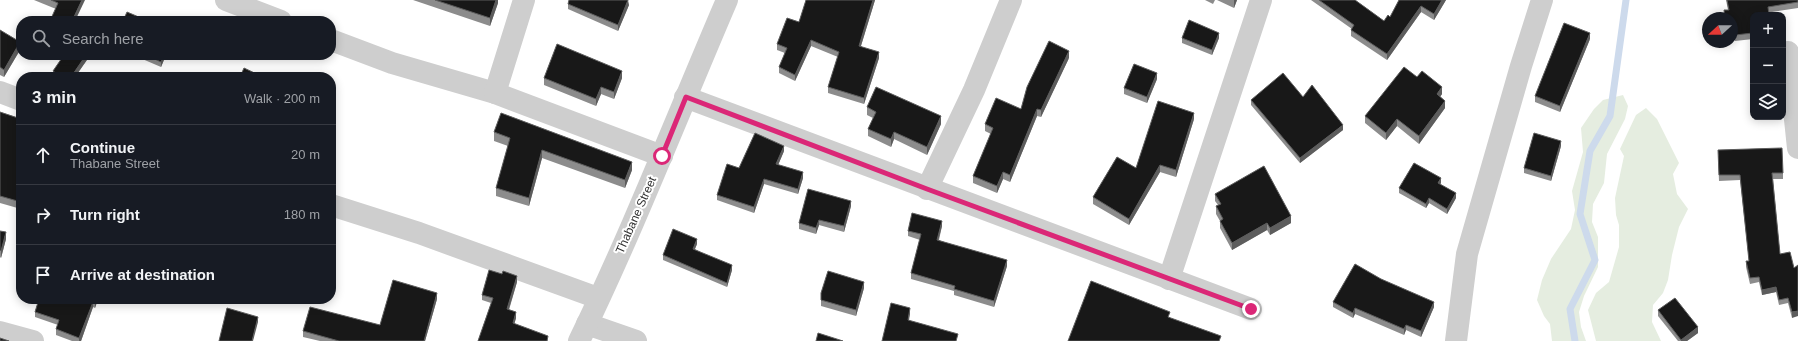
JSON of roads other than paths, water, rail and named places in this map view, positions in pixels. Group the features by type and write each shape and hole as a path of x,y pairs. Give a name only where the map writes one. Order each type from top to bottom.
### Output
{"street":[{"path":"226,0 268,16"},
{"path":"495,93 524,0"},
{"name":"Thabane Street","path":"583,333 662,156 727,0"},
{"path":"927,189 974,90 1011,0"},
{"path":"1169,279 1260,0"},
{"path":"1456,341 1467,254 1521,66 1542,0"},
{"path":"336,42 392,63 495,93 662,156"},
{"path":"1788,52 1798,148"},
{"path":"0,92 16,98"},
{"path":"686,97 927,189 1251,309"},
{"path":"336,207 419,234 598,298"},
{"path":"0,332 33,341"},
{"path":"583,333 636,341"}],"waterway":[{"path":"1575,341 1570,309 1595,260 1580,214 1590,151 1610,116 1626,0"}]}
